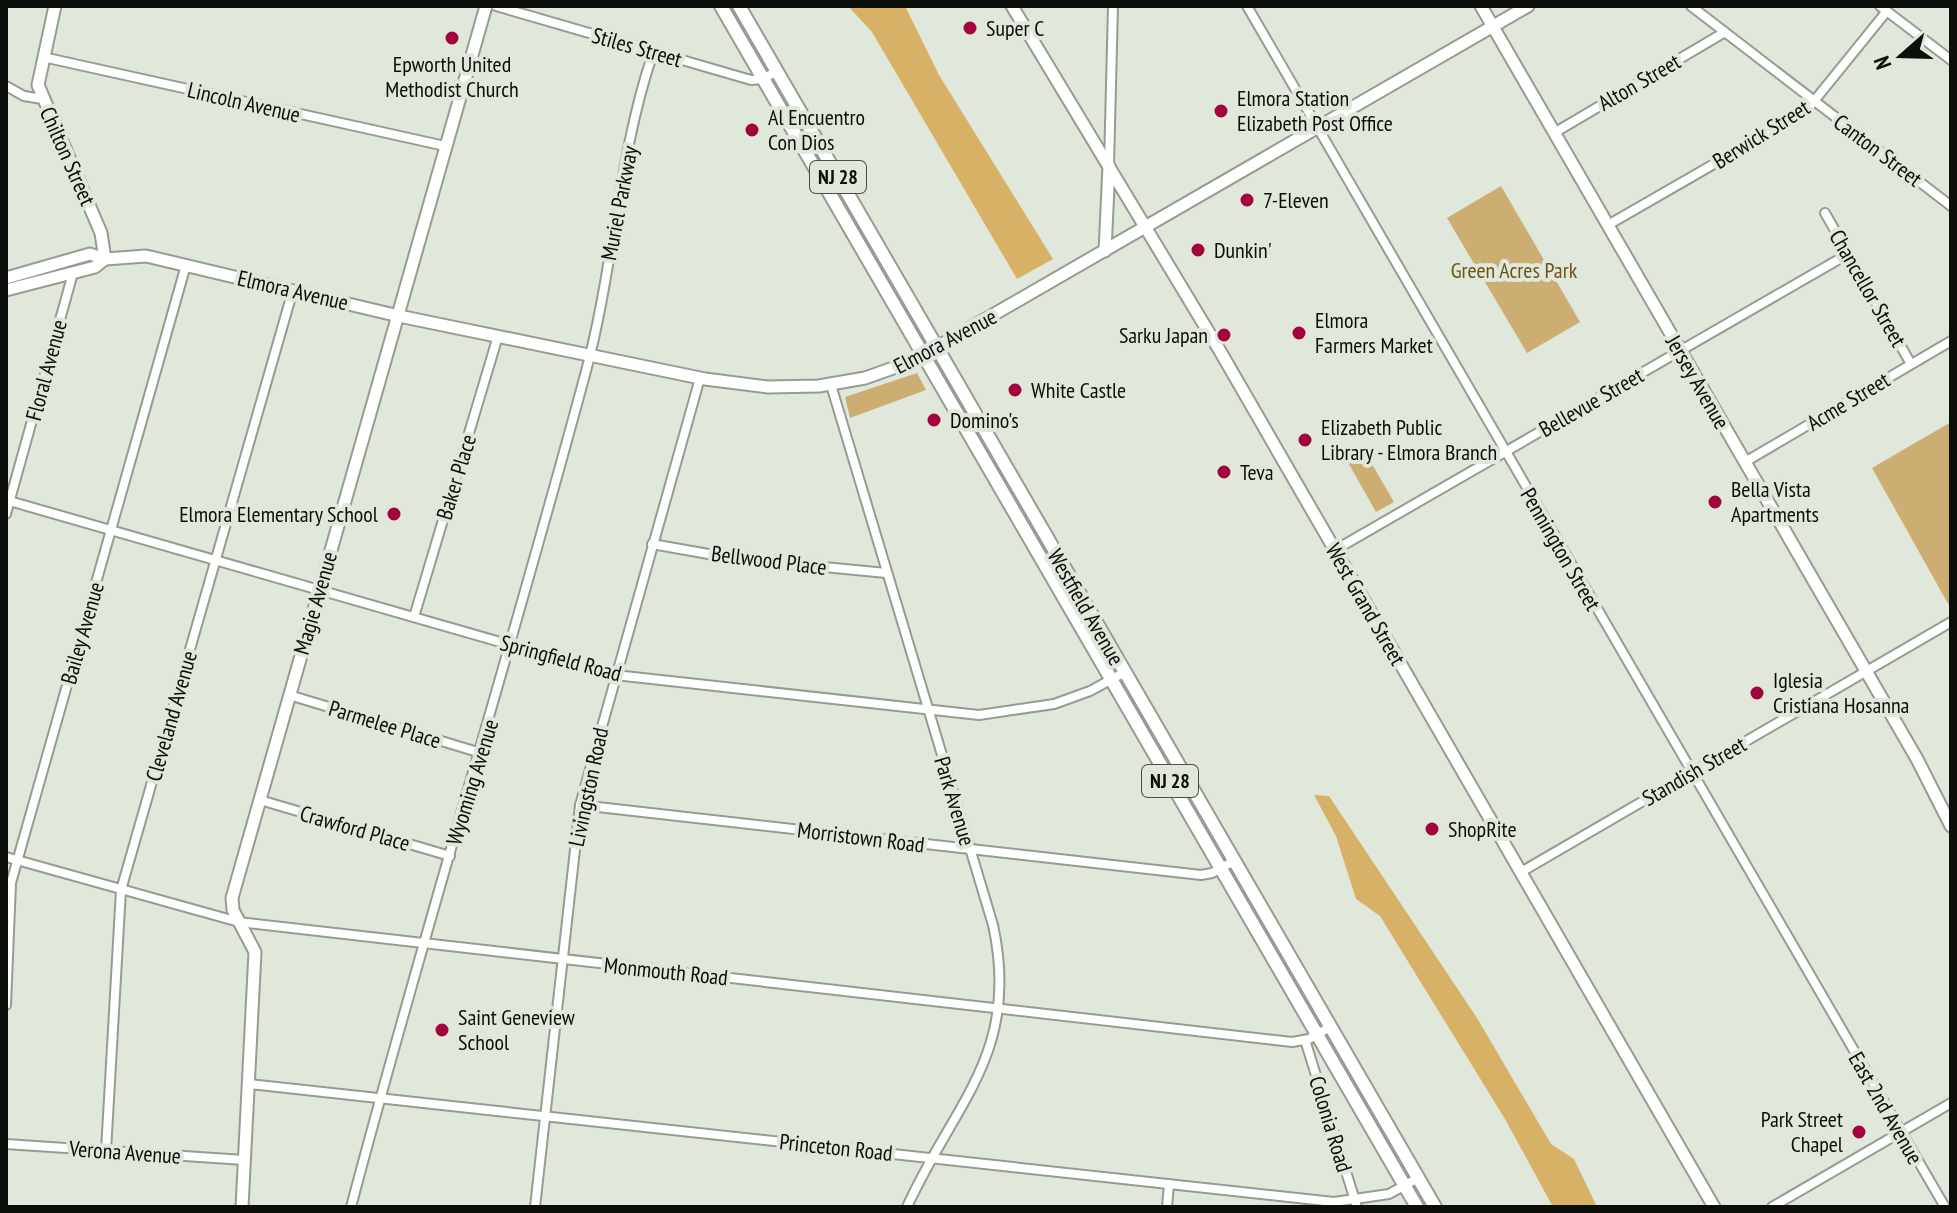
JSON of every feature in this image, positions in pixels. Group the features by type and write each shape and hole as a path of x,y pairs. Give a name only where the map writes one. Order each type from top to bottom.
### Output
{"main road":[{"name":"Westfield Avenue","path":"721,6 1220,868 1311,1038 1417,1207"},
{"name":"Westfield Avenue","path":"739,6 1435,1207"},
{"path":"831,196 845,188"},
{"path":"1016,516 1030,509"}],"street":[{"name":"Chilton Street","path":"55,6 38,85 96,220 105,259"},
{"name":"Magie Avenue","path":"242,1207 255,952 239,922 232,898 486,6"},
{"name":"Stiles Street","path":"496,6 751,80 763,79"},
{"name":"West Grand Street","path":"1012,6 1335,550 1714,1207"},
{"path":"1105,251 1113,6"},
{"name":"Pennington Street","path":"1247,6 1828,1009"},
{"name":"Jersey Avenue","path":"1481,6 1916,757 1951,826"},
{"name":"Elmora Avenue","path":"6,278 90,254 105,259 146,256 399,316 700,378 768,387 831,385 885,372 923,355 1528,6"},
{"name":"Canton Street","path":"1691,6 1951,206"},
{"path":"1883,9 1951,60"},
{"name":"Berwick Street","path":"1608,225 1772,131 1815,102 1883,9"},
{"name":"Alton Street","path":"1554,133 1725,32"},
{"name":"Muriel Parkway","path":"590,355 627,157 653,53"},
{"name":"Lincoln Avenue","path":"43,57 445,146"},
{"path":"763,79 777,71"},
{"path":"6,86 24,96 42,99"},
{"name":"Chancellor Street","path":"1825,213 1911,364"},
{"name":"Bellevue Street","path":"1335,550 1848,254"},
{"path":"6,290 95,267 105,259"},
{"name":"Bailey Avenue","path":"6,1005 11,883 186,265"},
{"name":"Floral Avenue","path":"6,514 73,273"},
{"name":"Cleveland Avenue","path":"106,1151 121,890 293,290"},
{"name":"Baker Place","path":"414,617 498,336"},
{"name":"Acme Street","path":"1745,462 1951,341"},
{"name":"Wyoming Avenue","path":"351,1207 380,1096 512,645 590,355"},
{"name":"Livingston Road","path":"535,1207 580,805 700,378"},
{"name":"Park Avenue","path":"831,385 997,949 998,1009 985,1066 907,1207"},
{"name":"Springfield Road","path":"8,501 615,675 979,715 1018,712 1079,696 1125,672"},
{"name":"Bellwood Place","path":"652,544 731,558 886,573"},
{"name":"Standish Street","path":"1521,872 1951,622"},
{"name":"Parmelee Place","path":"289,695 481,753"},
{"name":"Crawford Place","path":"260,800 450,856"},
{"name":"Morristown Road","path":"580,805 1201,875 1234,861"},
{"name":"Monmouth Road","path":"6,857 239,922 1292,1042 1311,1038"},
{"name":"East 2nd Avenue","path":"1828,1009 1945,1207"},
{"path":"1311,1038 1330,1027"},
{"name":"Colonia Road","path":"1311,1038 1356,1204"},
{"name":"Princeton Road","path":"249,1084 1356,1204 1389,1194 1418,1178"},
{"path":"1772,1207 1951,1103"},
{"name":"Verona Avenue","path":"6,1144 244,1160"},
{"path":"1167,1207 1169,1184"}],"green space":[{"name":"Green Acres Park","path":"1501,186 1580,322 1527,353 1447,218"},
{"path":"917,373 926,390 850,418 845,397"},
{"path":"1951,422 1951,609 1872,468"},
{"path":"1362,447 1394,502 1376,512 1345,457"}],"shaded area":[{"path":"848,6 905,6 939,75 1053,259 1017,279 872,32"},
{"path":"1314,795 1329,796 1477,1018 1551,1144 1574,1159 1597,1207 1553,1207 1505,1119 1380,916 1356,899 1336,836"}],"place":[{"name":"Super C","path":"970,28"},
{"name":"Epworth United Methodist Church","path":"452,38"},
{"name":"Elmora Station Elizabeth Post Office","path":"1221,111"},
{"name":"Al Encuentro Con Dios","path":"752,130"},
{"name":"7-Eleven","path":"1247,200"},
{"name":"Dunkin'","path":"1198,250"},
{"name":"Elmora Farmers Market","path":"1299,333"},
{"name":"Sarku Japan","path":"1224,335"},
{"name":"White Castle","path":"1015,390"},
{"name":"Domino's","path":"934,420"},
{"name":"Elizabeth Public Library - Elmora Branch","path":"1305,440"},
{"name":"Teva","path":"1224,472"},
{"name":"Bella Vista Apartments","path":"1715,502"},
{"name":"Elmora Elementary School","path":"394,514"},
{"name":"Iglesia Cristiana Hosanna","path":"1757,693"},
{"name":"ShopRite","path":"1432,829"},
{"name":"Saint Geneview School","path":"442,1030"},
{"name":"Park Street Chapel","path":"1859,1132"}]}
